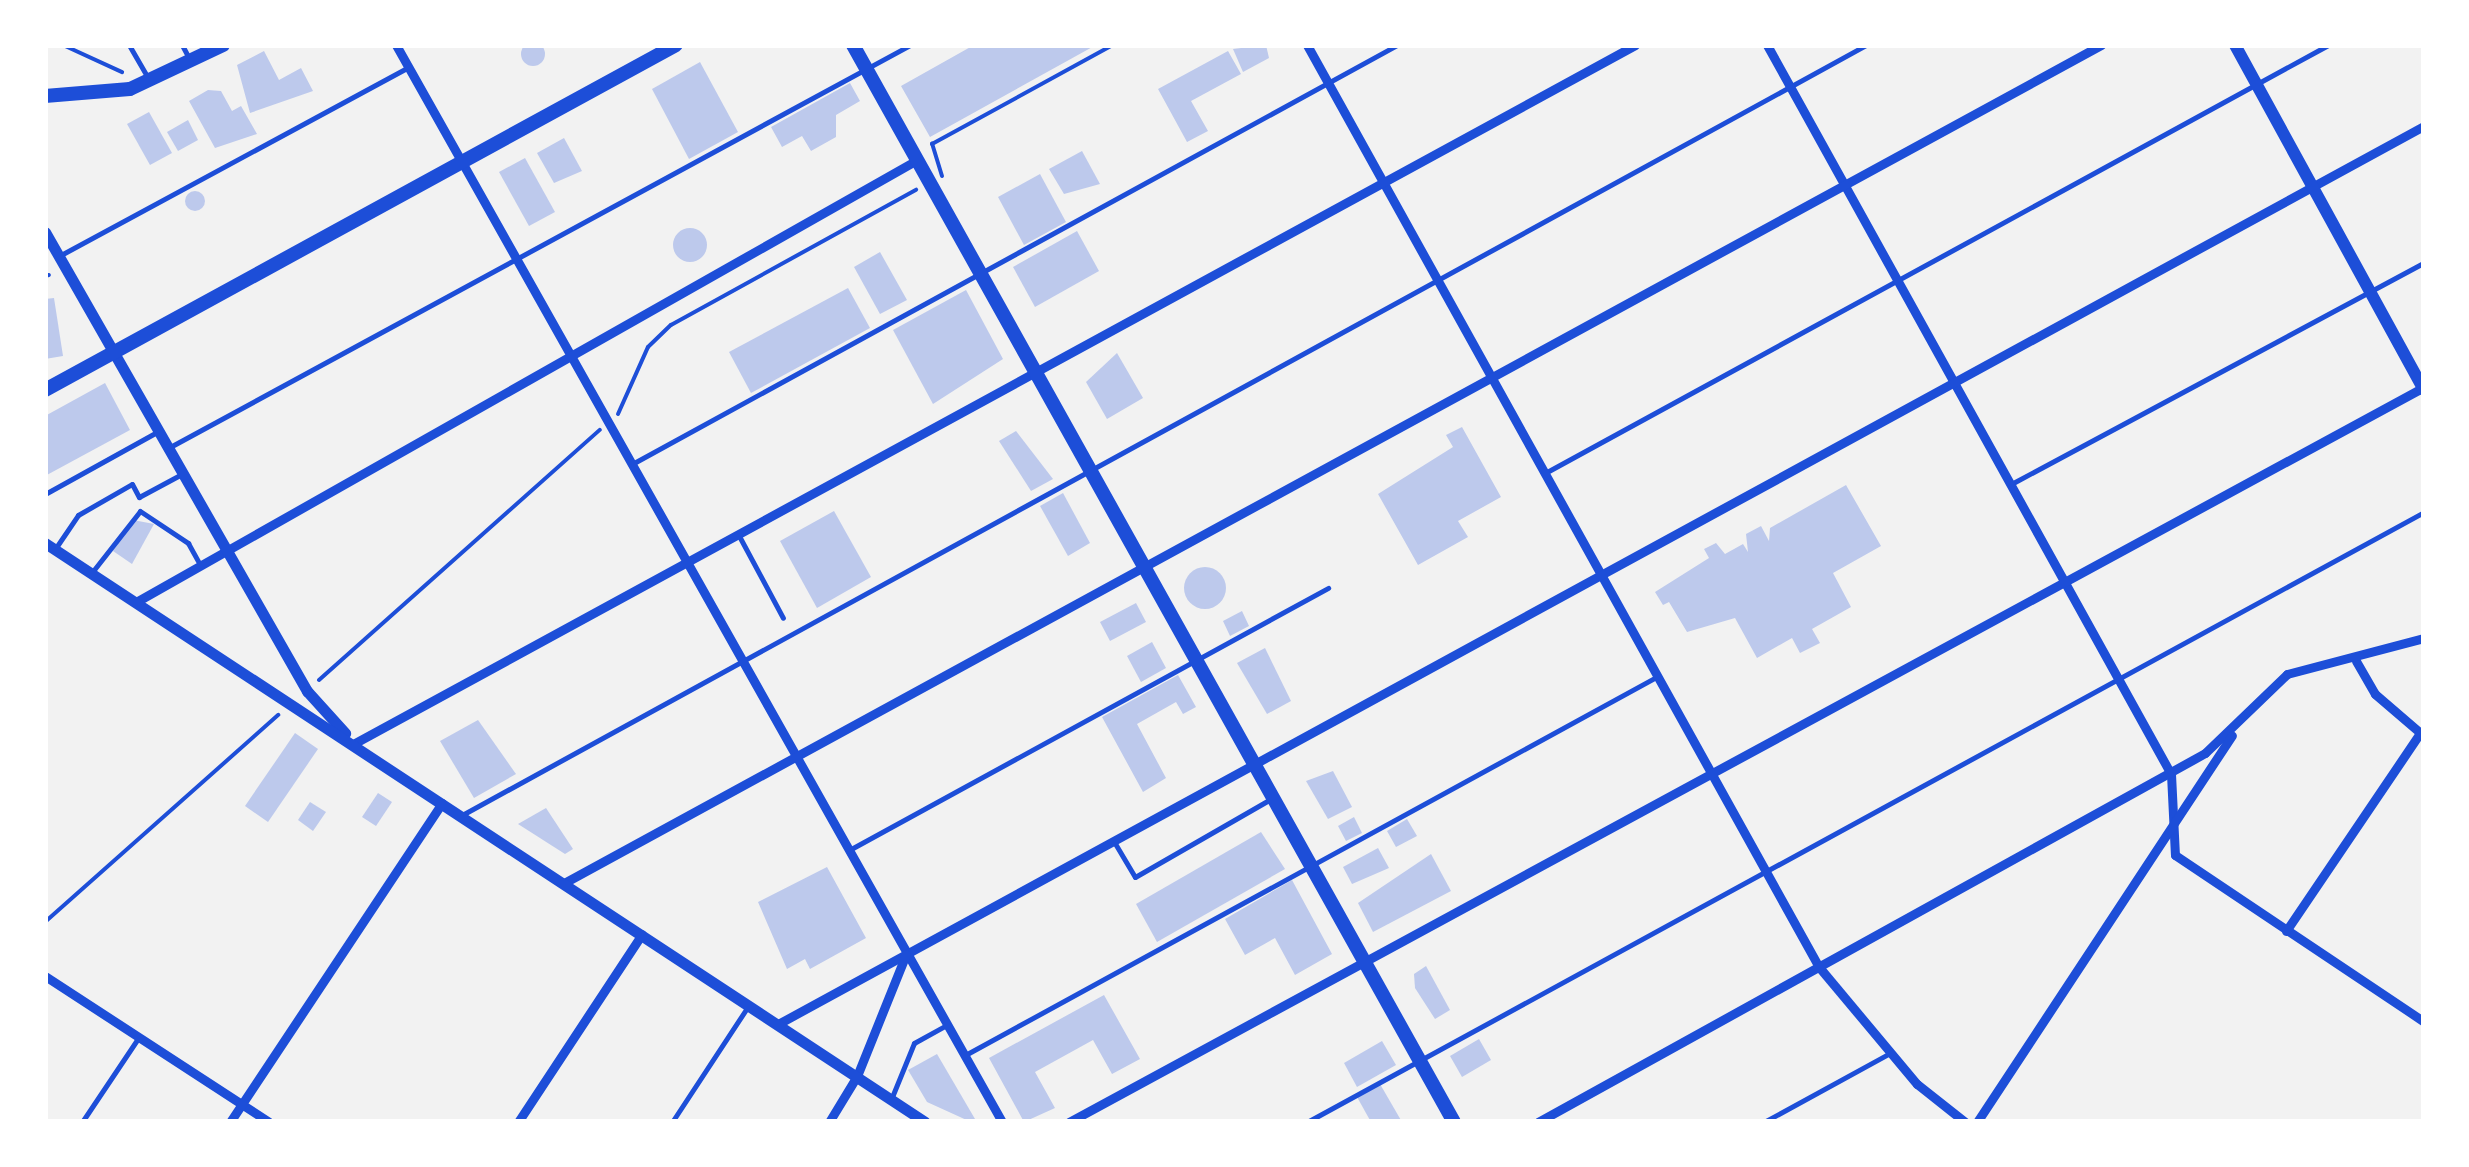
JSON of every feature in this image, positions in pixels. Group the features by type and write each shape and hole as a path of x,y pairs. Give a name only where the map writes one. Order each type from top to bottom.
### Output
{"main road":[{"path":"45,96 150,82 222,45"},
{"path":"45,390 676,45"},
{"path":"2235,45 2424,388"},
{"path":"857,53 1454,1122"}],"street":[{"path":"396,45 1002,1122"},
{"path":"1306,45 1439,277 1819,966 1890,1053 1965,1122"},
{"path":"356,743 1635,45"},
{"path":"1768,45 2170,774 2168,833 2183,862 2424,1022"},
{"path":"564,883 2100,45"},
{"path":"778,1024 1251,762 2424,126"},
{"path":"136,602 573,360 917,160"},
{"path":"45,232 224,553 307,691 356,743"},
{"path":"1070,1122 2424,388"},
{"path":"50,546 290,705 356,743 925,1122"},
{"path":"1538,1122 2170,774 2251,710 2287,674 2356,661 2424,638"},
{"path":"2286,931 2422,734 2375,694 2356,661"},
{"path":"1977,1122 2251,710"},
{"path":"230,1122 442,803"},
{"path":"518,1122 642,934"},
{"path":"828,1122 857,1076 906,954"},
{"path":"45,976 269,1122"}],"lane":[{"path":"128,45 150,82"},
{"path":"182,45 192,63"},
{"path":"166,450 516,259 857,53 910,45"},
{"path":"632,464 1397,45"},
{"path":"460,815 738,656 1866,45"},
{"path":"1546,472 2328,45"},
{"path":"58,256 408,66"},
{"path":"2012,484 2424,263"},
{"path":"45,494 157,432"},
{"path":"50,546 78,515 132,484 138,497 180,475"},
{"path":"92,573 140,511 188,543 201,566"},
{"path":"1307,1122 2424,512"},
{"path":"738,534 782,618"},
{"path":"848,851 1328,588"},
{"path":"964,1056 1658,676"},
{"path":"1112,840 1134,877 1272,799"},
{"path":"672,1122 749,1005"},
{"path":"891,1100 914,1043 946,1025"},
{"path":"82,1122 139,1037"},
{"path":"1764,1122 1890,1053"}],"path":[{"path":"63,45 122,72"},
{"path":"307,691 609,423 648,347 670,325 948,173 932,144 1112,45"},
{"path":"45,922 290,705"}],"building":[{"path":"533,42 545,54 533,66 521,54"},
{"path":"974,45 1096,45 930,137 901,86"},
{"path":"1266,45 1269,58 1243,72 1233,49"},
{"path":"264,51 279,80 301,68 313,91 250,113 237,65"},
{"path":"1228,51 1241,74 1191,101 1208,131 1187,142 1158,89"},
{"path":"700,62 738,132 689,159 652,89"},
{"path":"850,83 860,101 836,115 836,137 811,151 802,136 782,147 771,127"},
{"path":"208,90 221,91 232,111 241,106 257,134 215,148 189,101"},
{"path":"149,112 172,153 150,165 127,124"},
{"path":"188,120 198,140 178,151 167,132"},
{"path":"564,138 582,171 554,183 537,153"},
{"path":"1082,151 1100,184 1064,194 1049,169"},
{"path":"525,158 555,212 529,226 499,172"},
{"path":"1040,174 1066,222 1024,245 998,197"},
{"path":"191,191 199,191 205,201 199,211 191,211 185,205 185,197"},
{"path":"690,228 702,233 707,245 702,257 690,262 678,257 673,245 678,233"},
{"path":"1077,231 1099,271 1035,307 1013,267"},
{"path":"880,252 907,300 880,314 854,267"},
{"path":"848,288 870,328 751,393 729,352"},
{"path":"966,290 1003,359 933,404 893,330"},
{"path":"54,298 63,356 45,359 45,299"},
{"path":"1117,353 1143,398 1107,419 1086,382"},
{"path":"105,383 130,430 45,476 45,416"},
{"path":"1462,427 1501,497 1458,521 1468,537 1418,565 1378,494 1453,447 1446,435"},
{"path":"1016,431 1053,479 1031,491 999,441"},
{"path":"1846,485 1881,546 1833,573 1851,607 1812,629 1820,643 1800,653 1792,638 1757,658 1735,618 1687,632 1669,602 1663,605 1655,592 1709,558 1704,549 1716,543 1725,554 1743,544 1748,552 1746,534 1761,526 1769,541 1770,528"},
{"path":"1063,493 1090,543 1068,556 1040,506"},
{"path":"834,511 871,577 817,608 780,541"},
{"path":"133,520 154,524 132,564 113,551"},
{"path":"1205,567 1220,573 1226,588 1220,603 1205,609 1190,603 1184,588 1190,573"},
{"path":"1136,603 1146,622 1110,641 1100,622"},
{"path":"1242,611 1249,626 1230,636 1223,621"},
{"path":"1152,642 1166,668 1141,682 1127,656"},
{"path":"1265,648 1291,701 1267,714 1237,663"},
{"path":"1178,675 1196,707 1183,714 1176,702 1137,724 1166,778 1143,792 1102,717"},
{"path":"478,720 516,774 474,798 440,741"},
{"path":"295,733 318,749 268,822 245,806"},
{"path":"1333,771 1352,807 1328,819 1306,781"},
{"path":"378,793 392,802 376,826 362,817"},
{"path":"310,802 326,812 313,831 298,820"},
{"path":"546,808 573,849 565,854 518,824"},
{"path":"1354,817 1362,833 1346,841 1338,826"},
{"path":"1407,819 1417,836 1396,847 1387,831"},
{"path":"1261,832 1285,869 1157,942 1136,904"},
{"path":"1378,848 1389,868 1352,884 1343,867"},
{"path":"1431,854 1451,891 1373,932 1358,903"},
{"path":"827,867 866,938 810,969 805,959 787,969 758,902"},
{"path":"1292,880 1332,954 1295,975 1275,938 1245,955 1225,919"},
{"path":"1426,966 1450,1010 1435,1019 1415,988 1414,974"},
{"path":"1104,995 1140,1059 1112,1074 1093,1040 1035,1072 1055,1108 1024,1122 989,1058"},
{"path":"1479,1039 1491,1060 1462,1077 1450,1056"},
{"path":"1382,1041 1396,1065 1357,1087 1344,1063"},
{"path":"937,1054 975,1119 971,1122 927,1102 908,1070"},
{"path":"1380,1084 1402,1122 1371,1122 1357,1097"}]}
